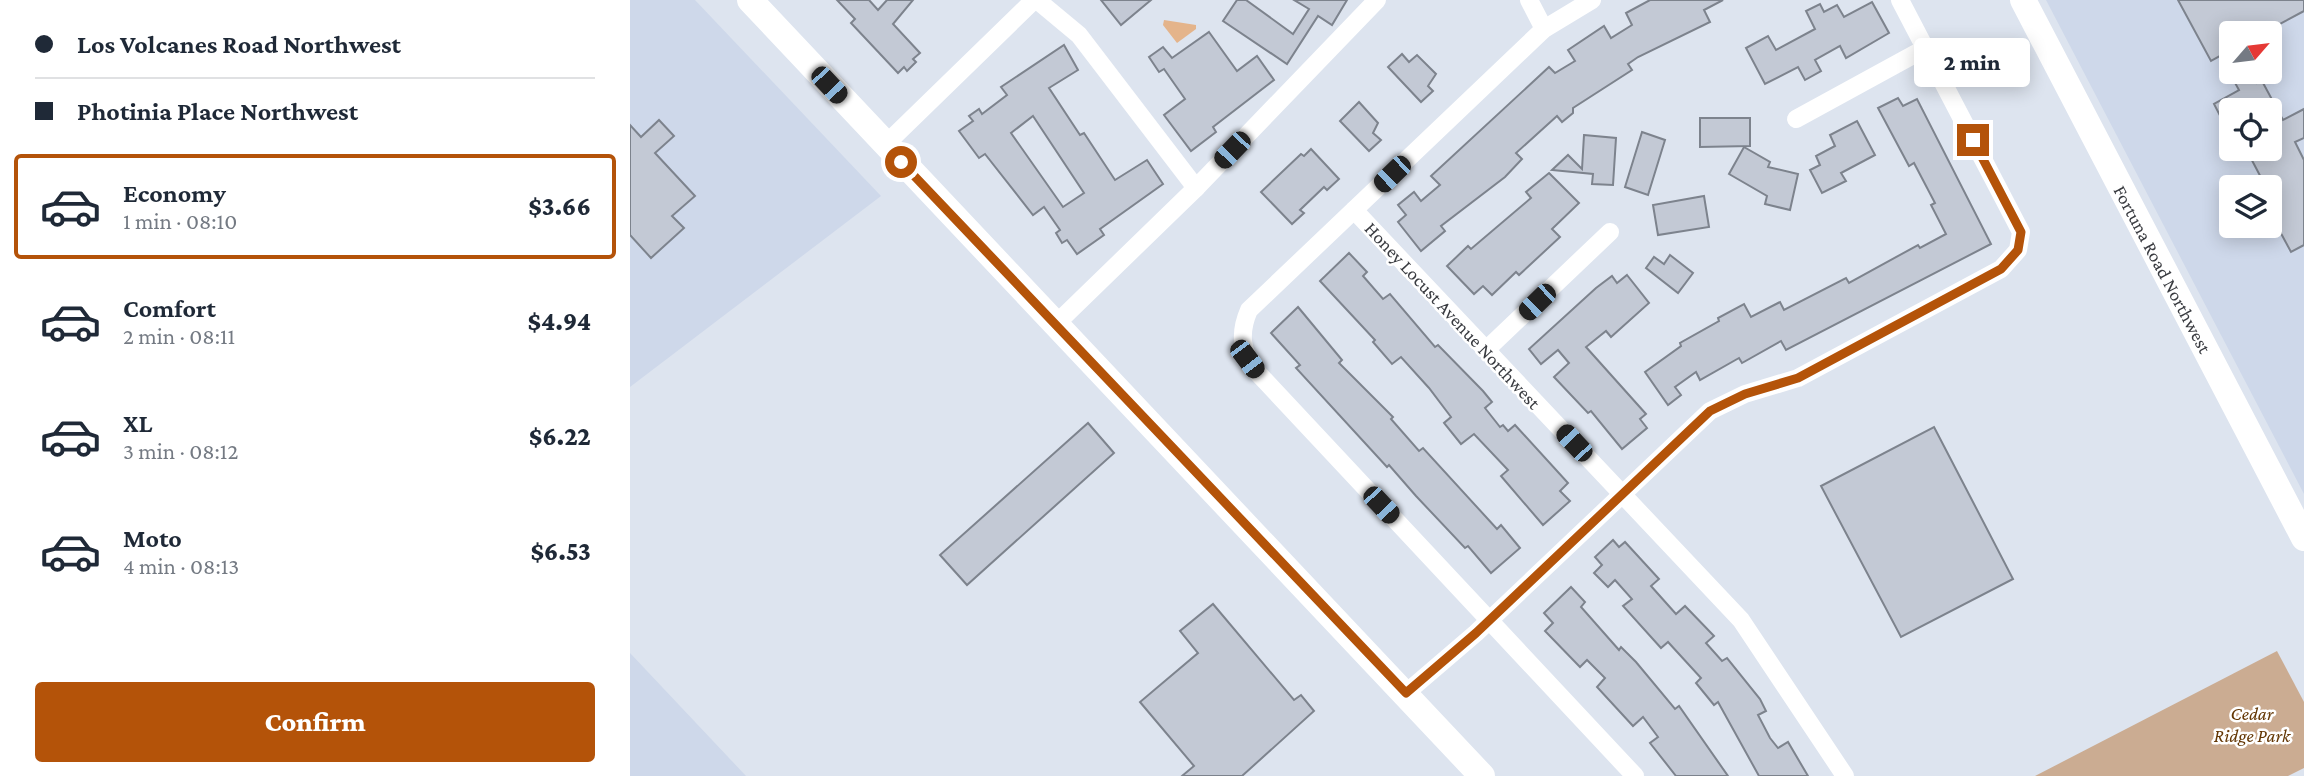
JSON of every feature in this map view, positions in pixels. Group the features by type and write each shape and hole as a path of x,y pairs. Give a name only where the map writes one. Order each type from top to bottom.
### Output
{"street":[{"path":"750,0 1482,776"},
{"path":"885,145 1035,0 1079,35 1196,188"},
{"path":"1057,323 1196,188 1377,0"},
{"path":"1529,0 1544,29"},
{"path":"1592,0 1544,29 1249,310 1242,325 1243,344 1247,359 1256,371 1635,776"},
{"path":"1406,693 1490,620 1710,411 1745,394 1798,378 2001,269 2018,250 2021,232 1900,0"},
{"name":"Fortuna Road Northwest","path":"2023,0 2304,538"},
{"path":"1796,119 1924,49"},
{"name":"Honey Locust Avenue Northwest","path":"1354,210 1741,620 1845,776"},
{"path":"1487,349 1610,232"}],"shaded area":[{"path":"630,0 695,0 881,196 630,387"},
{"path":"2046,0 2304,0 2304,494"},
{"path":"1164,20 1196,25 1196,29 1177,43 1163,25"},
{"path":"630,653 746,776 630,776"}],"green space":[{"name":"Cedar Ridge Park","path":"2277,651 2304,702 2304,768 2288,776 2035,776"}],"building":[{"path":"837,0 869,0 878,10 887,0 913,0 893,24 920,53 913,59 916,62 907,71 904,67 898,73 851,23 855,19"},
{"path":"1101,0 1151,0 1121,25"},
{"path":"1237,0 1246,0 1293,34 1309,9 1294,0 1347,0 1332,25 1318,16 1287,64 1223,21"},
{"path":"1650,0 1723,0 1704,10 1710,22 1638,57 1628,64 1632,70 1573,108 1573,113 1562,122 1557,116 1516,153 1522,159 1505,177 1441,226 1445,231 1421,251 1398,222 1406,215 1398,205 1414,192 1421,201 1440,185 1431,176 1549,67 1555,73 1575,61 1568,50 1604,26 1611,38 1632,25 1626,13"},
{"path":"2178,0 2304,0 2304,11 2282,23 2219,21 2219,57 2211,61"},
{"path":"1872,2 1889,33 1846,58 1840,46 1815,60 1821,71 1805,80 1798,67 1765,84 1746,48 1768,36 1776,50 1815,29 1806,11 1820,4 1824,12 1837,5 1844,17"},
{"path":"1209,32 1237,71 1257,56 1274,80 1213,127 1216,132 1191,151 1164,115 1185,99 1164,69 1159,72 1149,57 1163,47 1172,58"},
{"path":"1064,45 1078,70 1049,88 1080,135 1084,133 1115,180 1147,160 1163,184 1100,229 1104,235 1077,254 1067,240 1062,243 1056,233 1060,230 1044,207 1033,215 985,154 979,158 959,131 973,121 969,116 979,109 982,114 1007,95 1001,87","holes":["1033,116 1084,193 1063,207 1011,133"]},
{"path":"1402,54 1409,62 1417,55 1436,74 1428,86 1433,91 1421,102 1388,67"},
{"path":"2236,84 2264,84 2271,98 2225,98 2239,90"},
{"path":"1898,98 1903,106 1917,99 1991,244 1786,350 1781,341 1742,363 1739,358 1700,380 1696,372 1675,387 1681,395 1668,405 1645,372 1681,346 1680,343 1719,321 1718,318 1744,304 1751,317 1780,302 1784,310 1846,278 1849,283 1918,245 1920,248 1946,234 1931,205 1935,203 1914,163 1909,166 1878,108"},
{"path":"2219,101 2219,114 2214,104"},
{"path":"1359,102 1378,123 1373,133 1381,140 1369,151 1340,121"},
{"path":"2304,109 2304,138 2295,142 2304,160 2304,245 2291,252 2282,235 2282,175 2260,175 2252,161 2282,161 2282,118"},
{"path":"1700,118 1750,118 1750,146 1700,147"},
{"path":"659,120 674,136 655,153 695,196 672,216 684,228 651,258 630,235 630,125 641,137"},
{"path":"1857,121 1875,155 1841,173 1846,181 1822,193 1810,170 1820,165 1816,156 1835,146 1830,135"},
{"path":"1642,132 1665,140 1648,195 1625,187"},
{"path":"1584,135 1616,138 1613,185 1592,184 1593,174 1552,170 1568,155 1582,169"},
{"path":"1744,147 1770,162 1768,167 1798,174 1790,210 1765,204 1767,196 1729,174"},
{"path":"1311,149 1339,179 1327,190 1324,187 1300,210 1304,213 1292,224 1261,192 1301,154 1304,156"},
{"path":"1549,173 1579,203 1552,229 1560,237 1519,275 1516,272 1492,295 1483,286 1474,294 1447,266 1468,246 1471,249 1531,198 1526,192"},
{"path":"1704,196 1709,227 1658,235 1653,205"},
{"path":"1349,253 1367,272 1363,276 1383,299 1390,294 1435,347 1438,345 1483,391 1492,402 1485,408 1500,427 1503,425 1508,431 1515,425 1568,483 1560,491 1570,501 1543,525 1501,476 1508,470 1474,434 1461,444 1444,423 1451,417 1429,388 1401,357 1392,364 1373,342 1375,340 1320,281"},
{"path":"1670,255 1693,273 1678,293 1646,268 1654,257 1664,264"},
{"path":"1627,275 1649,303 1611,337 1606,331 1586,347 1646,414 1640,419 1647,428 1622,449 1591,411 1588,413 1554,377 1569,363 1558,350 1541,364 1529,349 1596,288 1612,276 1617,283"},
{"path":"1298,307 1342,360 1339,363 1393,417 1391,419 1419,451 1423,448 1497,529 1501,525 1520,548 1491,573 1389,465 1387,467 1296,368 1300,365 1271,333"},
{"path":"1088,423 1114,453 967,585 940,555"},
{"path":"1934,427 2013,579 1901,637 1821,486"},
{"path":"1613,540 1619,547 1625,542 1659,579 1651,586 1676,614 1685,606 1714,636 1706,643 1722,661 1727,658 1760,699 1766,711 1758,715 1770,738 1778,748 1788,742 1808,776 1759,776 1718,702 1714,705 1696,683 1701,678 1668,642 1661,648 1623,606 1632,599 1615,580 1608,587 1594,573 1602,565 1595,557"},
{"path":"1571,587 1585,602 1581,607 1619,650 1621,647 1636,662 1675,709 1679,706 1728,776 1676,776 1650,743 1658,737 1643,717 1633,726 1597,687 1605,678 1587,660 1580,667 1545,631 1553,623 1544,613"},
{"path":"1213,604 1294,700 1301,695 1314,711 1242,776 1182,776 1194,766 1140,702 1198,653 1180,631"}],"route":[{"path":"901,162 1406,693 1476,633 1710,411 1745,394 1798,378 2001,269 2018,250 2021,232 1973,140"}]}
